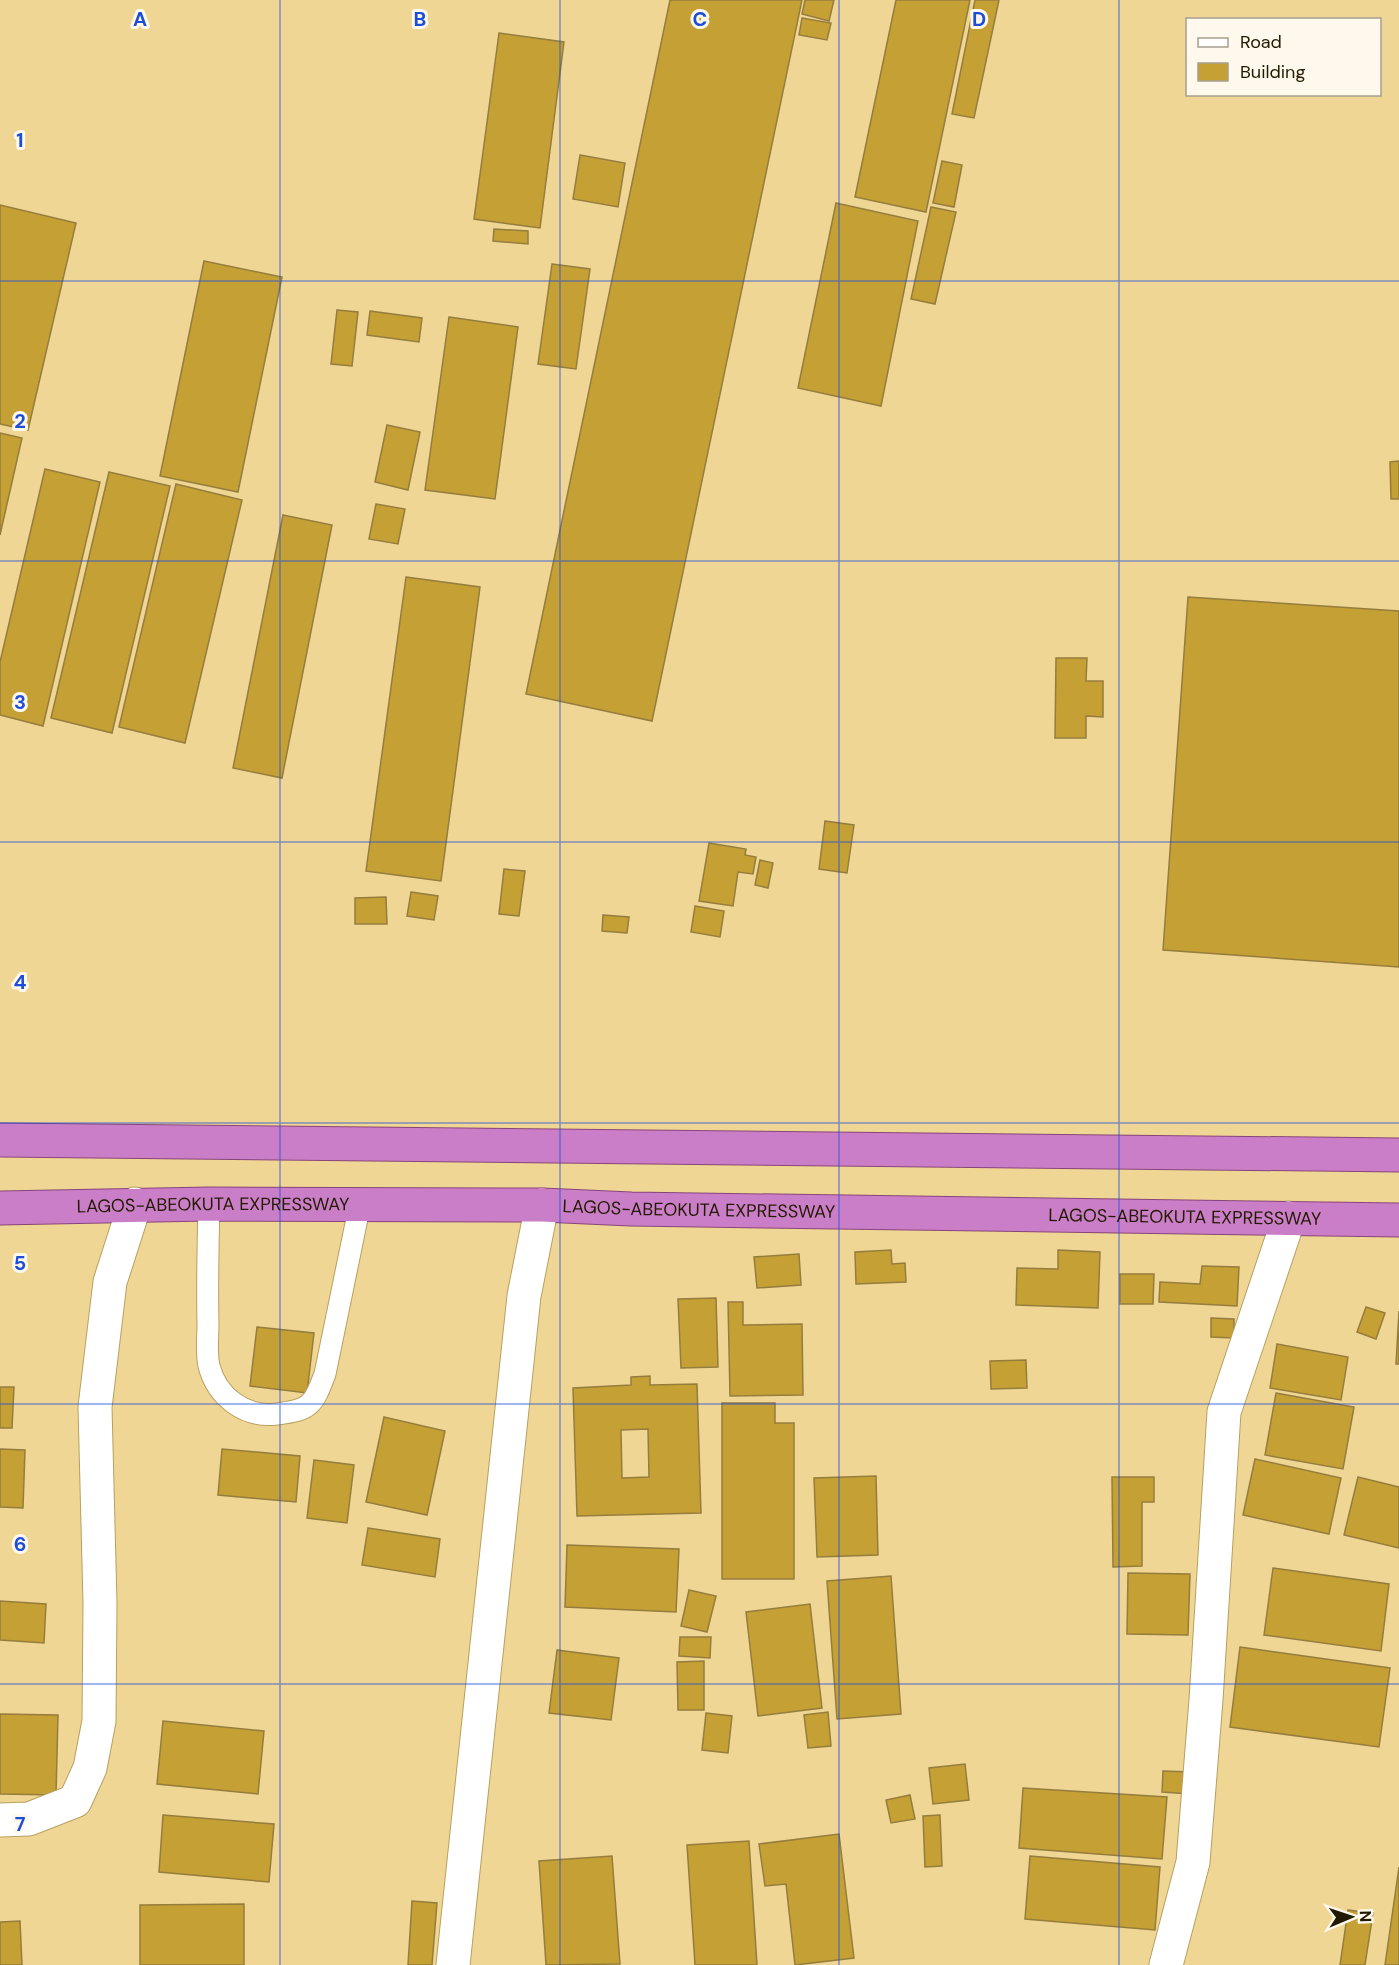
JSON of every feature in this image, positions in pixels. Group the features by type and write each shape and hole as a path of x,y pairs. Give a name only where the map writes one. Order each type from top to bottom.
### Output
{"highway":[{"path":"0,1140 1399,1155"},
{"name":"LAGOS-ABEOKUTA EXPRESSWAY","path":"0,1208 135,1204 542,1205 631,1209 1399,1220"}],"street":[{"path":"0,1820 29,1818 75,1801 90,1768 99,1721 100,1603 95,1407 110,1282 135,1204"},
{"path":"453,1965 524,1296 542,1205"},
{"path":"1166,1965 1193,1862 1206,1700 1224,1412 1289,1218"}],"lane":[{"path":"209,1204 208,1365 221,1393 242,1409 265,1415 300,1411 315,1399 325,1374 360,1204"}],"building":[{"path":"670,0 802,0 652,721 526,694"},
{"path":"805,0 834,0 829,21 802,14"},
{"path":"896,0 970,0 926,212 855,197"},
{"path":"975,0 999,0 974,118 952,114"},
{"path":"802,18 831,23 827,40 799,35"},
{"path":"499,33 564,42 540,228 474,219"},
{"path":"580,155 625,163 618,207 573,199"},
{"path":"942,161 962,165 954,207 933,203"},
{"path":"836,203 918,221 881,406 798,388"},
{"path":"0,205 76,223 28,430 0,424"},
{"path":"931,207 956,212 935,304 911,299"},
{"path":"494,229 528,231 528,244 493,241"},
{"path":"204,261 282,277 238,492 160,476"},
{"path":"552,264 590,269 576,369 538,364"},
{"path":"337,310 358,312 352,366 331,364"},
{"path":"370,311 422,318 419,342 367,335"},
{"path":"449,317 518,327 495,499 425,490"},
{"path":"387,425 420,432 408,490 375,482"},
{"path":"0,433 22,438 0,535"},
{"path":"1399,461 1399,499 1391,499 1390,462"},
{"path":"45,469 100,482 43,726 0,715 0,662"},
{"path":"109,472 170,486 112,733 51,718"},
{"path":"176,484 242,500 185,743 119,727"},
{"path":"376,504 405,509 398,544 369,539"},
{"path":"283,515 332,525 282,778 233,768"},
{"path":"406,577 480,587 441,881 366,871"},
{"path":"1188,597 1399,611 1399,967 1163,950"},
{"path":"1056,658 1087,658 1086,681 1103,681 1103,717 1086,716 1086,738 1055,738"},
{"path":"825,821 854,825 847,873 819,869"},
{"path":"709,843 746,849 745,855 756,857 753,874 738,872 733,906 699,901"},
{"path":"760,860 773,863 768,888 755,885"},
{"path":"504,869 525,871 519,916 499,914"},
{"path":"411,892 438,896 434,920 407,916"},
{"path":"386,897 387,924 355,924 355,898"},
{"path":"695,906 724,911 720,937 691,932"},
{"path":"603,915 629,917 627,933 602,931"},
{"path":"891,1250 892,1264 905,1263 906,1282 856,1284 855,1252"},
{"path":"1058,1250 1100,1252 1098,1308 1016,1305 1017,1268 1058,1269"},
{"path":"799,1254 801,1285 757,1288 754,1257"},
{"path":"1202,1266 1239,1267 1237,1306 1159,1302 1160,1282 1200,1284"},
{"path":"1120,1274 1154,1274 1153,1304 1120,1304"},
{"path":"716,1298 718,1367 681,1368 678,1299"},
{"path":"728,1302 743,1302 743,1325 802,1324 803,1395 730,1396"},
{"path":"1366,1307 1385,1313 1376,1339 1357,1332"},
{"path":"1399,1311 1399,1364 1396,1364"},
{"path":"1211,1318 1234,1319 1234,1338 1211,1337"},
{"path":"257,1327 314,1333 307,1393 250,1386"},
{"path":"1277,1344 1348,1357 1341,1400 1270,1388"},
{"path":"1026,1360 1027,1388 991,1389 990,1361"},
{"path":"650,1376 650,1385 697,1384 701,1513 577,1516 573,1388 631,1385 631,1377","holes":["648,1429 649,1477 622,1478 621,1430"]},
{"path":"0,1387 14,1387 12,1428 0,1428"},
{"path":"1276,1393 1354,1407 1343,1469 1265,1455"},
{"path":"722,1403 775,1403 775,1423 794,1423 794,1579 722,1579"},
{"path":"384,1417 445,1431 427,1515 366,1502"},
{"path":"0,1449 25,1450 23,1508 0,1507"},
{"path":"222,1449 300,1456 296,1502 218,1495"},
{"path":"1255,1459 1341,1478 1329,1534 1243,1515"},
{"path":"314,1460 354,1465 347,1523 307,1518"},
{"path":"876,1476 878,1555 817,1557 814,1478"},
{"path":"1112,1477 1154,1477 1154,1502 1142,1502 1142,1566 1113,1567"},
{"path":"1358,1477 1399,1487 1399,1548 1344,1535"},
{"path":"368,1528 440,1539 435,1577 362,1565"},
{"path":"567,1545 679,1549 676,1612 565,1607"},
{"path":"1273,1568 1389,1584 1381,1651 1264,1635"},
{"path":"1128,1573 1190,1574 1188,1635 1127,1634"},
{"path":"891,1576 901,1714 837,1719 827,1581"},
{"path":"689,1590 716,1596 707,1632 681,1626"},
{"path":"0,1601 46,1604 44,1643 0,1640"},
{"path":"810,1604 822,1708 758,1716 746,1612"},
{"path":"680,1637 711,1637 710,1658 679,1656"},
{"path":"1240,1647 1390,1668 1379,1747 1230,1727"},
{"path":"557,1650 619,1658 611,1720 549,1713"},
{"path":"704,1661 704,1710 678,1710 677,1662"},
{"path":"828,1712 831,1746 808,1748 804,1715"},
{"path":"706,1713 732,1716 728,1753 702,1750"},
{"path":"0,1714 58,1715 56,1795 0,1794"},
{"path":"163,1721 264,1731 258,1794 157,1784"},
{"path":"965,1764 969,1800 933,1804 929,1768"},
{"path":"1163,1771 1191,1772 1190,1794 1162,1792"},
{"path":"1023,1788 1167,1797 1162,1859 1019,1848"},
{"path":"910,1795 915,1819 891,1823 886,1800"},
{"path":"163,1815 274,1824 269,1882 159,1872"},
{"path":"940,1815 942,1866 925,1867 923,1816"},
{"path":"839,1834 854,1958 795,1965 786,1884 765,1886 759,1844"},
{"path":"749,1841 757,1965 695,1965 687,1845"},
{"path":"612,1856 620,1964 546,1965 539,1861"},
{"path":"1030,1856 1160,1867 1155,1930 1025,1919"},
{"path":"1399,1867 1399,1965 1385,1965"},
{"path":"412,1901 437,1903 432,1965 408,1965"},
{"path":"244,1904 244,1965 140,1965 140,1905"},
{"path":"1348,1910 1373,1913 1365,1965 1340,1965"},
{"path":"20,1921 22,1965 0,1965 0,1922"}]}
